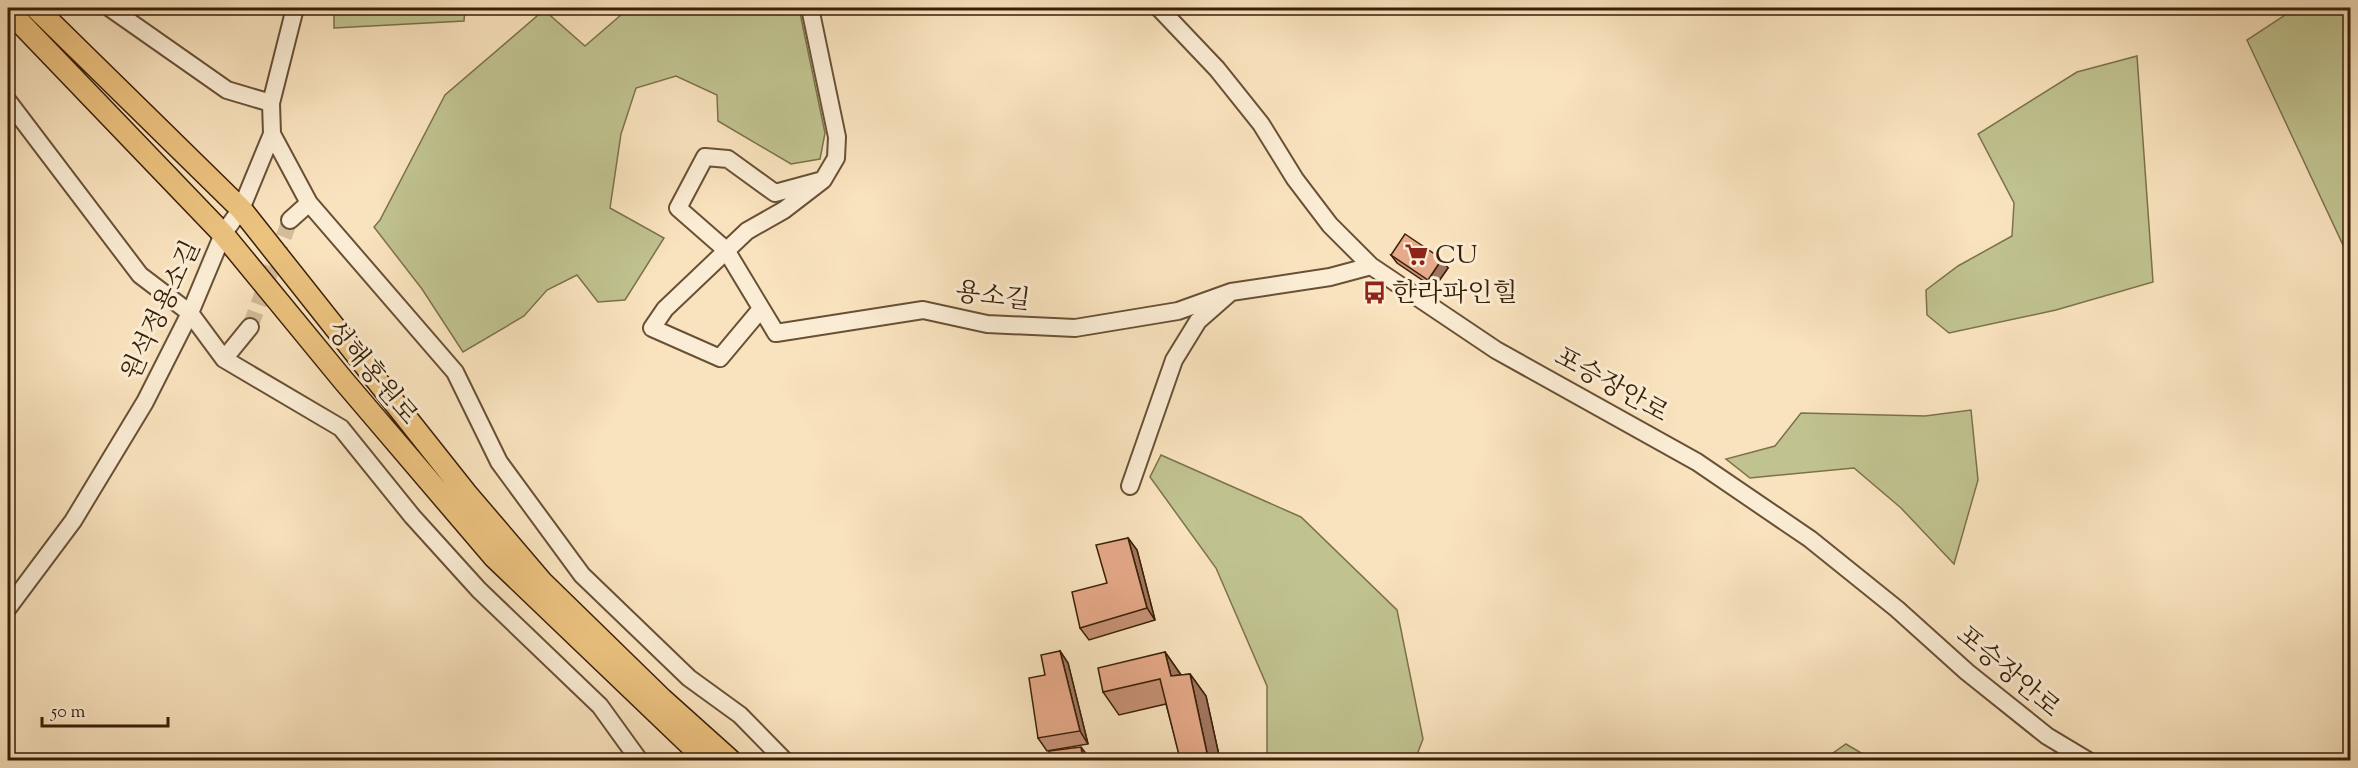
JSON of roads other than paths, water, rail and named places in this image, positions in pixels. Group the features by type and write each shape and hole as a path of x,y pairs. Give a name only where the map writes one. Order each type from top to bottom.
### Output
{"main road":[{"name":"성해홍원로","path":"36,8 241,209 466,493 542,582 730,760"},
{"name":"성해홍원로","path":"8,10 223,234 343,380 494,557 706,760"}],"street":[{"path":"110,8 227,90 271,103"},
{"name":"원석정용소길","path":"8,608 73,521 145,402 189,313 223,234 241,209 272,134 271,103 295,8"},
{"path":"761,309 720,358 652,328 665,309 747,231 784,210 823,180 836,158 837,137 810,8"},
{"name":"포승장안로","path":"1159,8 1216,69 1261,124 1294,179 1330,225 1371,266 1496,350 1697,462 1792,526 1897,609 1967,672 2047,736 2087,760"},
{"path":"8,101 140,275 189,313 224,359 341,428 412,516 479,590 600,706 639,760"},
{"path":"272,134 309,203 455,372 499,462 582,575 689,678 740,715 784,760"},
{"name":"용소길","path":"823,180 775,193 728,159 705,157 678,208 726,250 776,333 923,310 987,324 1076,328 1178,311 1231,292 1330,277 1371,266"},
{"path":"290,220 309,203"},
{"path":"1130,486 1174,360 1198,321 1231,292"},
{"path":"224,359 250,327"}],"tunnel":[{"path":"250,327 290,220"}],"place":[{"name":"CU","path":"1417,254"},
{"name":"한라파인힐","path":"1374,292"}]}
